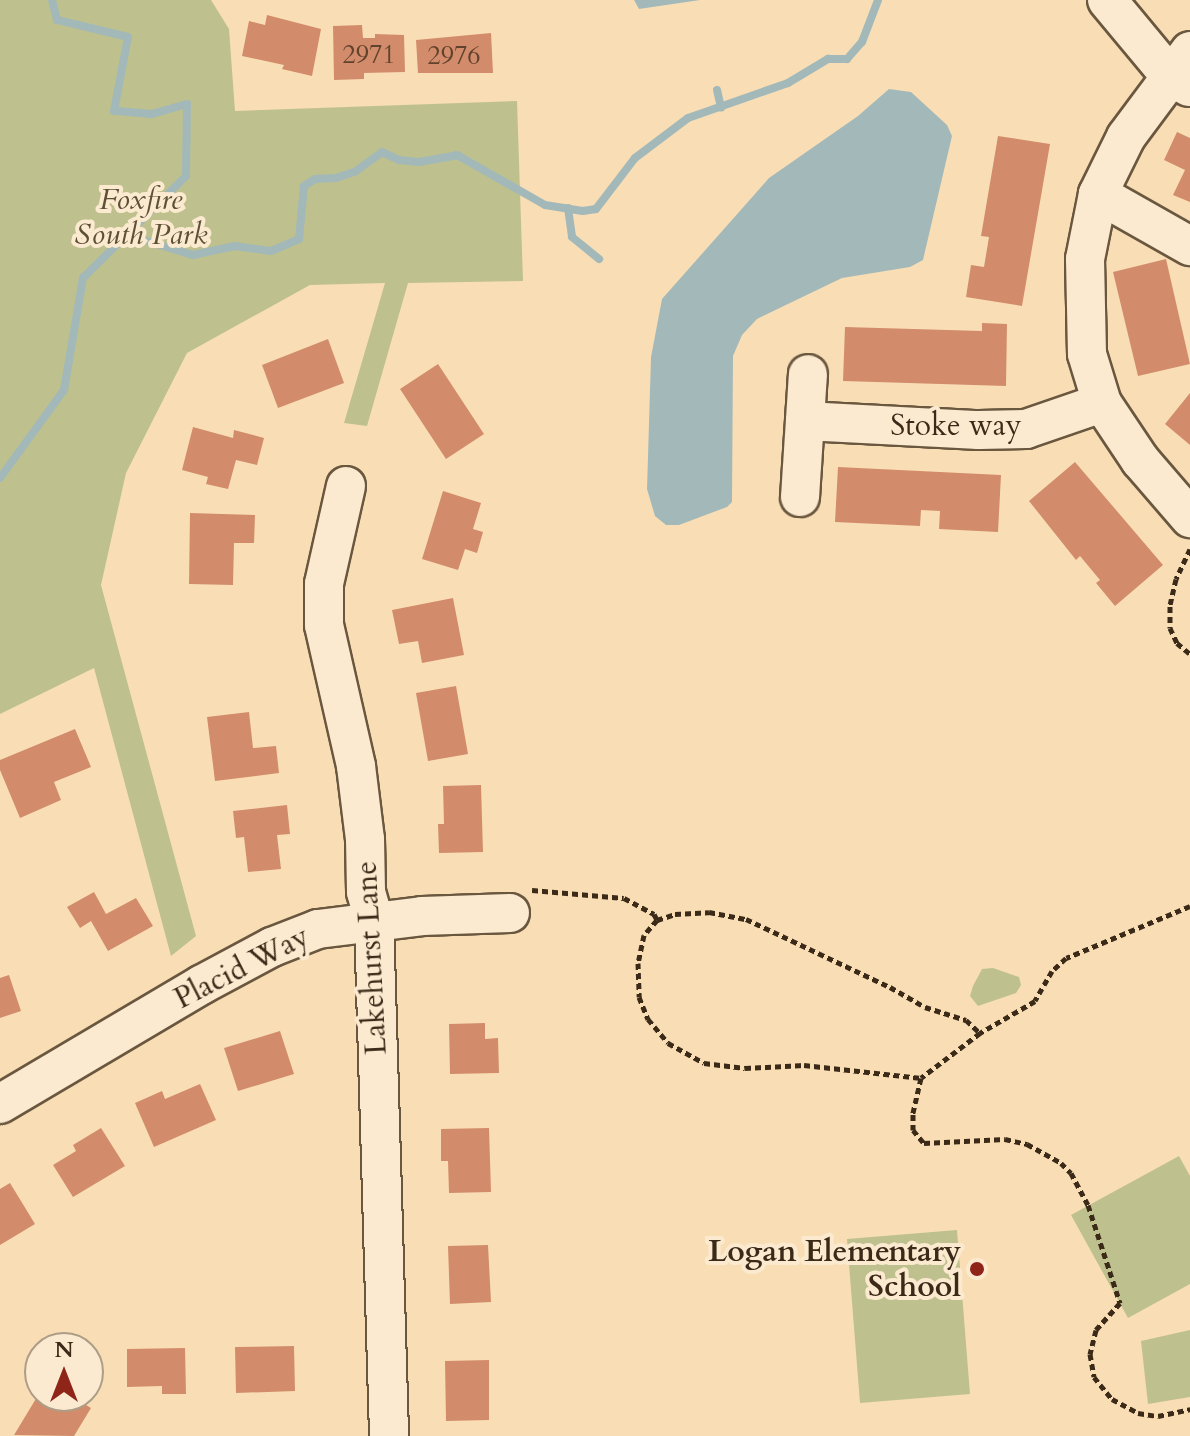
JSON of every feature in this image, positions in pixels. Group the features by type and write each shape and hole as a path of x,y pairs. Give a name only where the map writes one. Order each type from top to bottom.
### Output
{"street":[{"path":"1107,0 1183,72 1126,137 1098,194 1085,259 1087,354 1102,403 1140,460 1190,518"},
{"path":"1098,194 1190,246"},
{"path":"800,497 808,374"},
{"name":"Stoke way","path":"805,421 979,430 1026,429 1102,403"},
{"name":"Lakehurst Lane","path":"346,486 324,584 324,625 356,766 365,839 366,892 374,920 389,1436"},
{"name":"Placid Way","path":"0,1104 272,947 318,929 521,902"}],"path":[{"path":"1190,549 1176,579 1170,606 1170,628 1177,643 1190,654"},
{"path":"521,902 624,898 654,914 657,920"},
{"path":"1190,906 1066,958 1052,971 1035,1001 980,1033 921,1078 915,1095 913,1130 924,1143 1005,1139 1027,1144 1061,1163 1071,1173 1088,1205 1120,1303 1096,1330 1090,1354 1094,1377 1112,1399 1138,1413 1168,1415 1190,1409"},
{"path":"921,1078 804,1065 745,1068 704,1063 668,1043 648,1019 639,997 638,963 644,935 657,920 675,914 709,912 746,919 877,980 925,1007 966,1020 980,1033"}],"green space":[{"name":"Foxfire South Park","path":"0,0 211,0 229,29 235,111 517,101 523,281 408,283 367,426 344,423 385,283 310,285 187,353 126,473 101,585 196,936 171,956 94,668 0,714"},
{"path":"993,968 1019,977 1021,985 1016,993 978,1006 970,996 973,986 982,969"},
{"path":"1179,1156 1190,1176 1190,1284 1128,1318 1071,1215"},
{"path":"957,1230 970,1394 860,1403 847,1239"},
{"path":"1190,1330 1190,1397 1148,1404 1141,1341"}],"shaded area":[{"path":"634,0 700,0 639,9"},
{"path":"889,89 911,92 947,125 952,136 923,260 910,267 842,278 757,319 742,335 733,356 732,502 727,507 679,525 666,525 655,516 647,489 651,357 662,299 769,178 858,116"}],"building":[{"path":"267,15 321,29 312,76 282,69 284,65 242,56 249,21 265,25"},
{"path":"362,25 363,38 375,38 375,34 404,35 405,72 364,73 364,79 334,80 333,26"},
{"path":"491,33 493,73 418,73 416,40"},
{"path":"1177,132 1190,138 1190,202 1173,195 1185,170 1164,160"},
{"path":"998,136 1050,144 1022,306 966,297 971,265 984,267 989,237 981,236"},
{"path":"1166,259 1190,364 1138,376 1113,272"},
{"path":"982,323 1007,324 1006,386 843,381 845,327 982,331"},
{"path":"328,339 344,383 278,408 262,365"},
{"path":"438,364 484,434 446,459 400,389"},
{"path":"1190,393 1190,445 1165,424"},
{"path":"193,427 233,438 234,430 264,438 257,465 236,460 228,489 206,484 208,477 182,470"},
{"path":"1075,462 1163,565 1115,606 1096,583 1100,580 1080,556 1076,560 1029,501"},
{"path":"838,467 1001,475 998,532 939,529 940,511 921,510 920,526 835,522"},
{"path":"443,491 481,503 473,529 483,532 477,553 465,549 458,570 422,559"},
{"path":"190,513 255,515 254,543 234,543 233,585 189,584"},
{"path":"453,598 464,655 422,663 418,641 399,644 392,610"},
{"path":"456,686 468,754 428,761 416,693"},
{"path":"249,712 253,748 276,746 279,773 215,781 207,717"},
{"path":"75,729 91,767 54,782 61,800 20,818 0,770 0,760"},
{"path":"481,785 483,852 439,853 438,824 444,824 443,786"},
{"path":"287,805 290,834 277,835 281,869 248,872 244,837 236,838 233,811"},
{"path":"94,892 106,914 136,898 153,926 108,951 91,921 80,928 67,907"},
{"path":"9,975 21,1011 0,1018 0,978"},
{"path":"485,1023 485,1039 498,1038 499,1073 450,1074 449,1024"},
{"path":"280,1031 294,1074 238,1091 224,1048"},
{"path":"200,1084 216,1120 154,1147 135,1103 162,1091 165,1099"},
{"path":"101,1128 125,1166 73,1197 53,1165 76,1151 73,1145"},
{"path":"489,1128 491,1192 449,1193 448,1161 441,1161 441,1129"},
{"path":"10,1183 35,1224 0,1245 0,1189"},
{"path":"488,1245 491,1302 450,1304 448,1246"},
{"path":"294,1346 295,1391 236,1393 235,1347"},
{"path":"185,1348 186,1394 162,1394 162,1386 127,1387 127,1349"},
{"path":"489,1360 489,1420 446,1421 445,1361"},
{"path":"28,1412 89,1412 74,1436 14,1435"}],"waterway":[{"path":"0,478 64,390 83,278 186,176 187,104 151,114 114,111 128,37 57,20 52,0"},
{"path":"127,235 193,255 235,246 271,251 299,239 304,186 315,179 336,178 356,171 382,152 399,160 419,162 457,155 545,205 583,211 596,209 635,158 688,118 788,83 828,59 847,59 862,42 878,0"},
{"path":"717,90 721,108"},
{"path":"568,208 572,237 599,259"}],"place":[{"name":"Logan Elementary School","path":"977,1269"}]}
